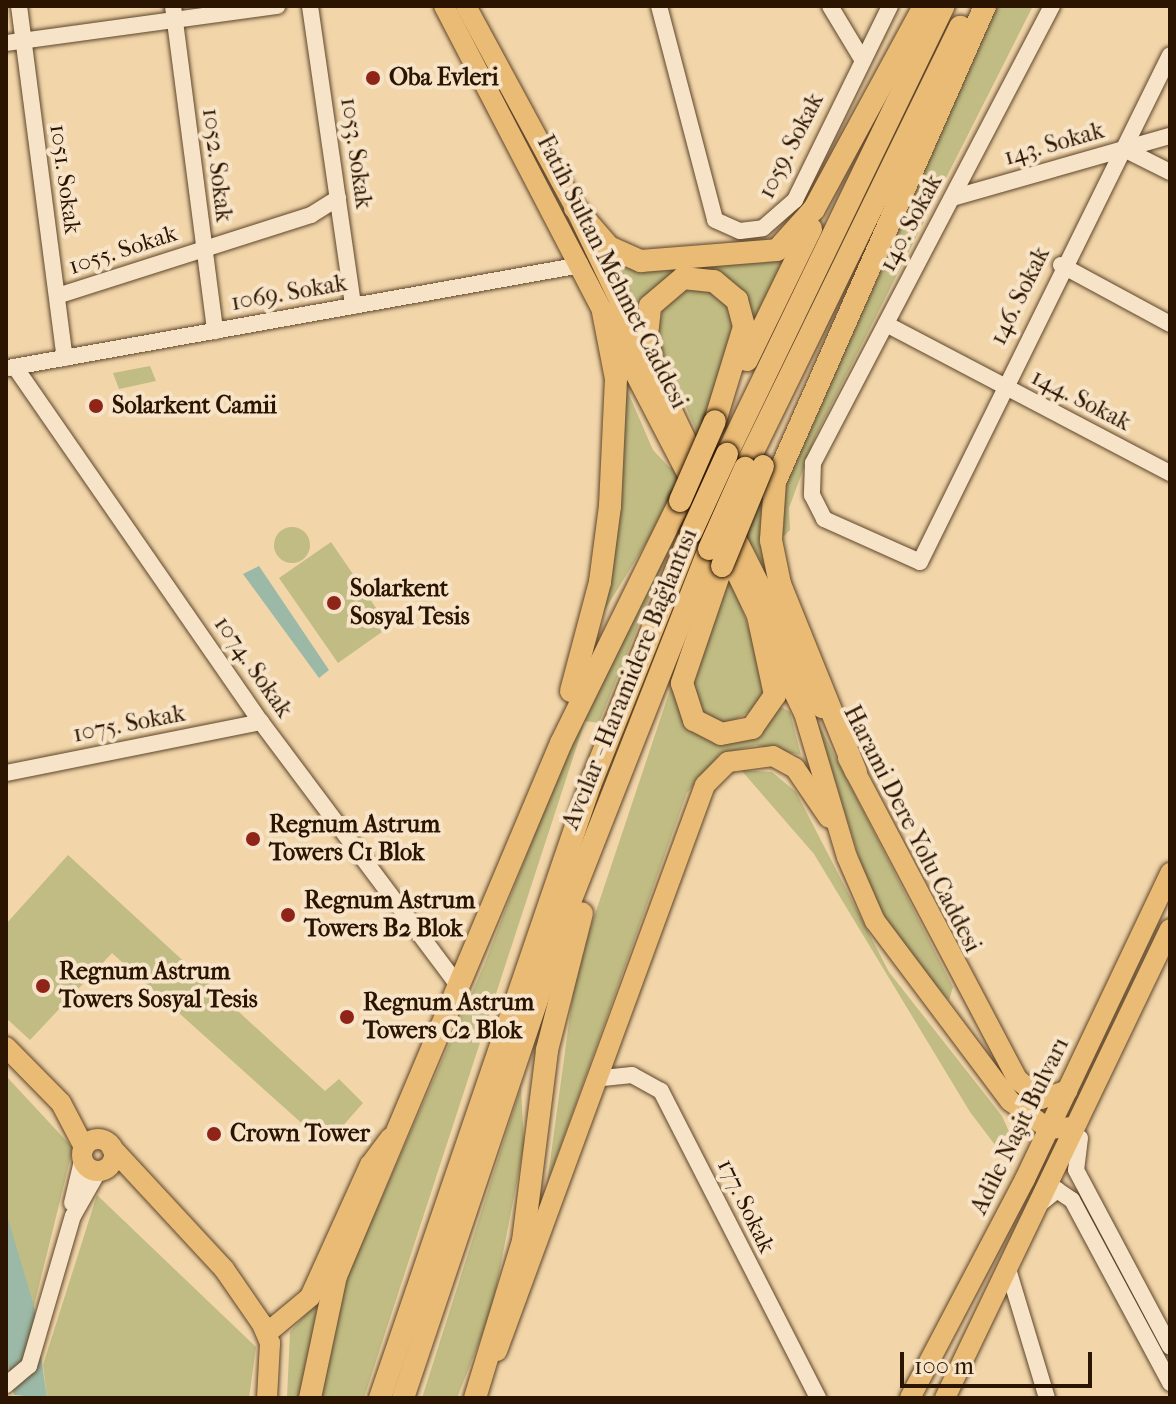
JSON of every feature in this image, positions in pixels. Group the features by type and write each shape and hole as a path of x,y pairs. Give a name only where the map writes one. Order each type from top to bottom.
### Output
{"highway":[{"path":"310,1398 328,1298 561,743 680,501 715,421 924,6"},
{"name":"Avcılar - Haramidere Bağlantısı","path":"380,1398 590,785 691,533 944,6"},
{"name":"Avcılar - Haramidere Bağlantısı","path":"403,1398 602,821 726,556 754,467 804,337 970,6"},
{"path":"856,772 780,584 771,540 775,482 985,6"},
{"path":"575,208 609,247 641,261 765,254 801,228 854,141"},
{"path":"659,390 647,336 650,306 683,278 714,281 737,300 744,327 715,421"},
{"path":"561,743 607,542 616,379 603,312"},
{"path":"726,556 682,683 694,720 721,734 752,728 775,695 757,611"},
{"path":"478,1390 523,1241 547,1050 602,821"}],"main road":[{"name":"Fatih Sultan Mehmet Caddesi","path":"444,6 581,265 726,556"},
{"name":"Fatih Sultan Mehmet Caddesi","path":"466,6 575,208 659,390 726,556"},
{"name":"Harami Dere Yolu Caddesi","path":"726,556 856,772 962,983 1024,1088 1041,1099 1068,1090"},
{"name":"Harami Dere Yolu Caddesi","path":"726,556 757,611 804,713 838,829 875,921 929,998 1006,1096"},
{"path":"478,1390 603,1078 694,806 715,771 749,756 773,756 801,774 838,829"},
{"name":"Adile Naşit Bulvarı","path":"910,1398 1014,1200 1170,873"},
{"name":"Adile Naşit Bulvarı","path":"945,1398 1170,929"},
{"path":"929,998 957,1006 962,983"},
{"path":"6,1047 61,1103 109,1145 271,1329 283,1352 279,1398"},
{"path":"1006,1096 1049,1129 1073,1127"},
{"path":"1006,1096 1029,1145 1014,1200"},
{"path":"61,1103 92,1162 154,1198"},
{"path":"267,1398 271,1329 310,1297 370,1165 397,1129"},
{"path":"92,1162 109,1145"}],"street":[{"name":"1051. Sokak","path":"19,6 14,42 65,358"},
{"path":"14,42 174,14 277,6"},
{"name":"1053. Sokak","path":"310,6 353,306"},
{"name":"1059. Sokak","path":"659,6 723,228 763,228 789,208 890,6"},
{"path":"830,6 862,59"},
{"name":"140. Sokak","path":"920,562 824,519 812,495 813,463 1052,6"},
{"name":"1052. Sokak","path":"174,14 215,331"},
{"name":"146. Sokak","path":"920,562 1061,265 1124,149 1170,55"},
{"name":"143. Sokak","path":"952,198 1170,136"},
{"path":"1124,149 1170,172"},
{"name":"1055. Sokak","path":"57,296 311,215 338,198"},
{"name":"1069. Sokak","path":"10,368 581,265"},
{"path":"1061,265 1170,324"},
{"name":"144. Sokak","path":"886,324 1170,473"},
{"name":"1074. Sokak","path":"10,368 261,722 460,988"},
{"name":"1075. Sokak","path":"6,773 261,722"},
{"path":"1105,1064 1073,1162 1170,1347"},
{"name":"177. Sokak","path":"603,1078 632,1075 661,1091 818,1398"},
{"path":"6,1385 23,1376 35,1352 73,1216 92,1162"},
{"path":"1035,1211 1050,1192 1067,1194 1170,1383"},
{"path":"1008,1269 1047,1398"}],"shaded area":[{"path":"995,6 1033,6 816,435 789,508 790,530 778,542 779,488"},
{"path":"798,242 753,334 746,296 726,277 671,273 637,315 613,260 763,263"},
{"path":"703,286 727,299 736,340 698,435 656,336 667,294"},
{"path":"150,366 156,381 119,389 113,373"},
{"path":"627,390 653,450 670,468 697,438 666,511 601,616"},
{"path":"766,482 769,579 752,545 731,569"},
{"path":"679,524 599,723 585,721 364,1398 319,1398 337,1299 484,965 587,699"},
{"path":"292,527 304,533 310,545 304,557 292,563 280,557 274,545 280,533"},
{"name":"Solarkent Sosyal Tesis","path":"331,542 389,627 338,663 279,578"},
{"path":"259,566 329,670 319,678 243,574"},
{"path":"729,572 766,678 762,705 725,725 701,716 691,696 693,660"},
{"path":"671,687 682,716 719,738 778,705 790,712 801,755 756,745 720,754 687,793 547,1184 576,971"},
{"path":"815,717 953,987 949,1000 903,951 867,883"},
{"path":"741,770 772,772 796,792 889,972 1002,1116 1015,1145 1011,1166 970,1112 814,854"},
{"name":"Regnum Astrum Towers Sosyal Tesis","path":"68,855 325,1091 339,1079 363,1103 326,1145 112,953 30,1040 6,1018 6,924"},
{"path":"6,1076 73,1148 33,1310 6,1214"},
{"path":"521,1087 524,1145 492,1310 457,1398 422,1398"},
{"path":"97,1195 256,1347 249,1398 47,1398 43,1365"},
{"path":"6,1212 34,1306 47,1398 14,1395 6,1356"},
{"path":"318,1300 302,1398 287,1398 290,1332"}],"place":[{"name":"Oba Evleri","path":"373,78"},
{"name":"Solarkent Camii","path":"96,406"},
{"name":"Solarkent Sosyal Tesis","path":"334,603"},
{"name":"Regnum Astrum Towers C1 Blok","path":"253,839"},
{"name":"Regnum Astrum Towers B2 Blok","path":"288,915"},
{"name":"Regnum Astrum Towers Sosyal Tesis","path":"43,986"},
{"name":"Regnum Astrum Towers C2 Blok","path":"347,1017"},
{"name":"Crown Tower","path":"214,1134"}]}
